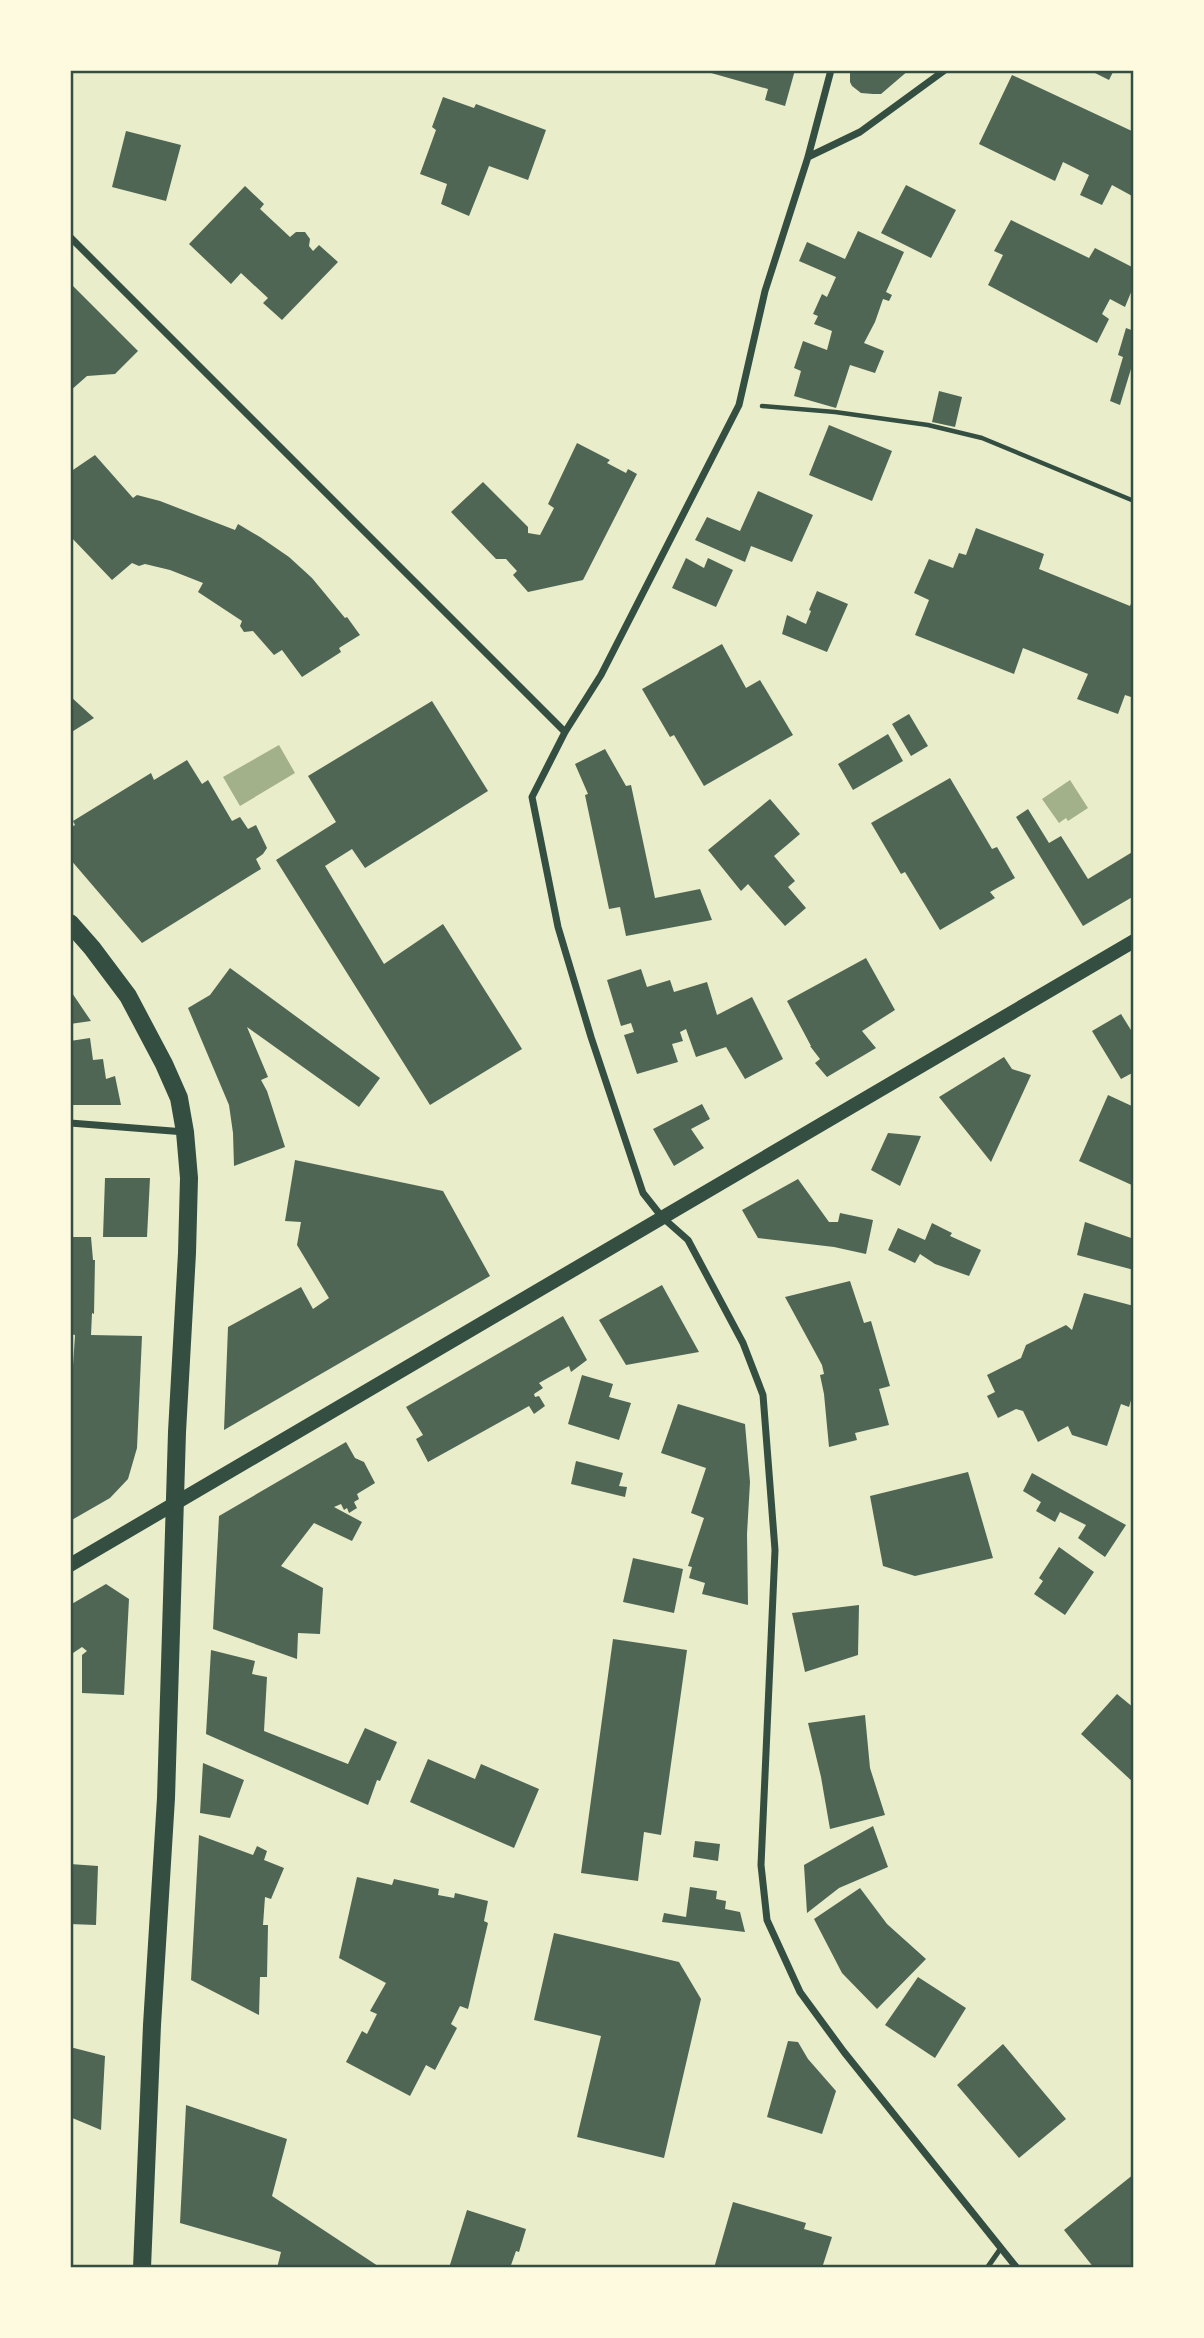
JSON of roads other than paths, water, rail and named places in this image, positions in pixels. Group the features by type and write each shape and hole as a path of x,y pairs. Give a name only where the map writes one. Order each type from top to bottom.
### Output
{"main road":[{"path":"70,923 128,996 149,1033 179,1098 186,1132 189,1178 166,1798 152,2025 142,2268"},
{"path":"70,1565 1134,940"}],"street":[{"path":"831,70 808,157 765,291 739,405 601,675 565,732 532,797 558,928 643,1193 662,1217 688,1240 743,1343 763,1395 775,1550 761,1865 767,1920 800,1992 844,2052 1017,2268"},
{"path":"808,157 860,132 945,70"},
{"path":"70,237 565,732"},
{"path":"70,1123 186,1132"}],"lane":[{"path":"987,2268 1001,2248"}]}
